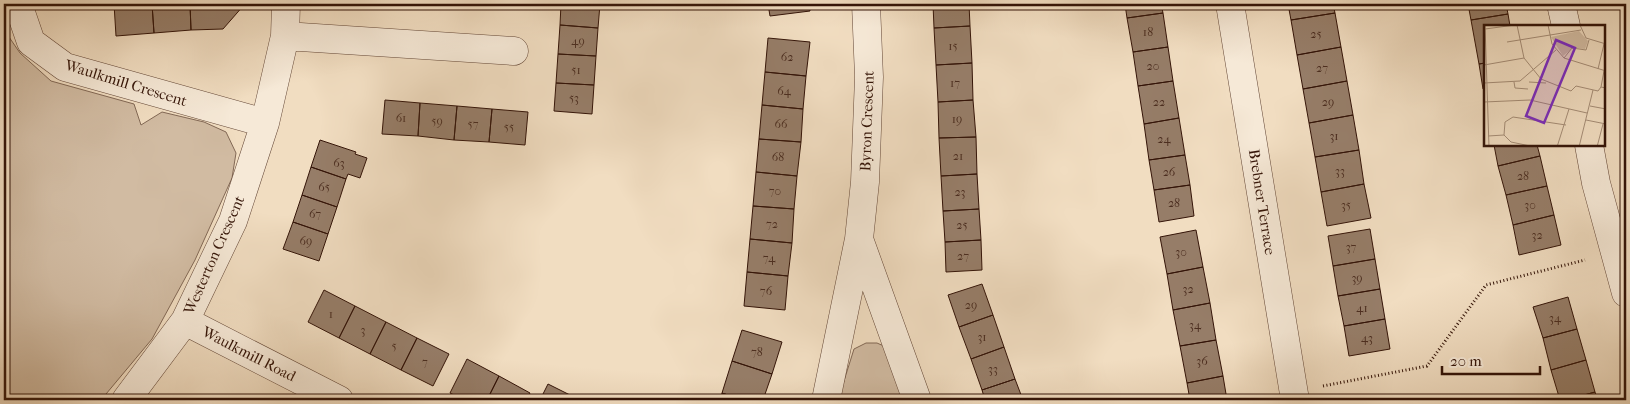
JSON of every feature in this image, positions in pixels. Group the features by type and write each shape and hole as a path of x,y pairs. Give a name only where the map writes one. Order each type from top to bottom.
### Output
{"street":[{"name":"Waulkmill Crescent","path":"18,4 30,42 66,67 265,124"},
{"name":"Westerton Crescent","path":"126,400 185,321 233,221 265,124 285,36 286,4"},
{"name":"Byron Crescent","path":"826,400 859,238 865,182 869,77 866,4"},
{"name":"Brebner Terrace","path":"1230,4 1294,396"},
{"path":"1561,4 1566,25"},
{"path":"285,36 514,51"},
{"path":"1589,146 1596,183 1626,293"},
{"name":"Byron Crescent","path":"859,238 917,400"},
{"name":"Waulkmill Road","path":"185,321 339,400"}],"path":[{"path":"1294,396 1427,366 1486,285 1615,252"}],"shaded area":[{"path":"4,14 9,37 20,53 51,81 134,104 141,125 162,112 204,122 226,132 236,153 232,178 195,260 152,339 101,400 4,400"},
{"path":"866,343 877,343 886,347 906,400 838,400 854,349"}],"building":[{"path":"114,4 152,4 154,33 116,36"},
{"path":"152,4 190,4 191,30 154,33"},
{"path":"190,4 244,5 223,29 191,30"},
{"path":"561,4 600,4 598,28 560,25"},
{"path":"768,4 809,4 810,11 770,16"},
{"path":"933,4 969,4 970,26 934,28"},
{"path":"1125,4 1161,4 1163,13 1127,18"},
{"path":"1288,4 1333,4 1335,13 1291,20"},
{"path":"1468,4 1506,4 1508,14 1471,20"},
{"path":"1163,13 1168,47 1133,52 1127,18"},
{"path":"1335,13 1341,47 1297,55 1291,20"},
{"path":"1508,14 1510,25 1484,25 1484,63 1479,64 1471,20"},
{"path":"560,25 598,28 596,56 558,54"},
{"path":"970,26 972,63 936,65 934,28"},
{"path":"768,38 810,42 806,76 765,72"},
{"path":"1168,47 1173,81 1138,86 1133,52"},
{"path":"1341,47 1347,81 1303,89 1297,55"},
{"path":"558,54 596,56 594,85 556,83"},
{"path":"972,63 973,100 938,102 936,65"},
{"path":"1484,63 1484,89 1483,89 1479,64"},
{"path":"765,72 806,76 803,109 762,105"},
{"path":"1173,81 1179,118 1144,124 1138,86"},
{"path":"1347,81 1353,115 1309,123 1303,89"},
{"path":"556,83 594,85 592,114 554,111"},
{"path":"385,100 420,103 418,136 382,134"},
{"path":"973,100 976,137 939,138 938,102"},
{"path":"420,103 457,106 454,140 418,136"},
{"path":"762,105 803,109 801,142 759,139"},
{"path":"457,106 492,109 489,142 454,140"},
{"path":"492,109 528,112 525,145 489,142"},
{"path":"1353,115 1359,150 1315,157 1309,123"},
{"path":"1179,118 1185,155 1149,160 1144,124"},
{"path":"976,137 977,174 941,176 939,138"},
{"path":"759,139 801,142 797,176 756,172"},
{"path":"320,140 356,152 355,154 367,158 360,178 348,174 346,179 311,167"},
{"path":"1494,146 1537,146 1540,156 1498,166"},
{"path":"1359,150 1364,184 1321,192 1315,157"},
{"path":"1185,155 1190,185 1154,190 1149,160"},
{"path":"1540,156 1547,186 1506,195 1498,166"},
{"path":"311,167 346,179 337,207 302,195"},
{"path":"756,172 797,176 794,209 753,206"},
{"path":"977,174 979,209 943,211 941,176"},
{"path":"1364,184 1371,218 1327,226 1321,192"},
{"path":"1190,185 1194,216 1159,222 1154,190"},
{"path":"1547,186 1554,215 1513,225 1506,195"},
{"path":"302,195 337,207 328,234 293,222"},
{"path":"753,206 794,209 792,243 750,239"},
{"path":"979,209 981,240 945,242 943,211"},
{"path":"1554,215 1561,245 1519,255 1513,225"},
{"path":"293,222 328,234 319,261 283,249"},
{"path":"1370,229 1375,259 1333,266 1328,236"},
{"path":"1196,230 1203,267 1167,274 1160,237"},
{"path":"750,239 792,243 788,276 747,272"},
{"path":"981,240 982,270 946,272 945,242"},
{"path":"1375,259 1380,289 1338,296 1333,266"},
{"path":"1203,267 1210,303 1173,310 1167,274"},
{"path":"747,272 788,276 785,310 744,306"},
{"path":"982,284 993,315 959,327 948,295"},
{"path":"1380,289 1385,319 1344,326 1338,296"},
{"path":"324,290 355,306 339,338 308,322"},
{"path":"1568,297 1577,329 1543,338 1533,307"},
{"path":"1210,303 1216,340 1180,346 1173,310"},
{"path":"355,306 386,322 370,354 339,338"},
{"path":"993,315 1004,347 971,359 959,327"},
{"path":"1385,319 1390,349 1349,356 1344,326"},
{"path":"386,322 417,338 401,370 370,354"},
{"path":"1577,329 1586,360 1551,370 1543,338"},
{"path":"742,330 782,342 772,374 732,361"},
{"path":"417,338 449,354 433,386 401,370"},
{"path":"1216,340 1223,376 1187,383 1180,346"},
{"path":"1004,347 1015,379 982,390 971,359"},
{"path":"467,359 499,376 487,400 464,400 450,393"},
{"path":"1586,360 1595,392 1560,400 1551,370"},
{"path":"732,361 772,374 763,400 743,400 722,393"},
{"path":"499,376 530,393 526,400 487,400"},
{"path":"1223,376 1227,400 1190,400 1187,383"},
{"path":"1015,379 1023,400 985,400 982,390"},
{"path":"548,384 580,400 540,400"},
{"path":"1595,392 1598,400 1566,400"},
{"path":"722,393 743,400 720,400"}]}
